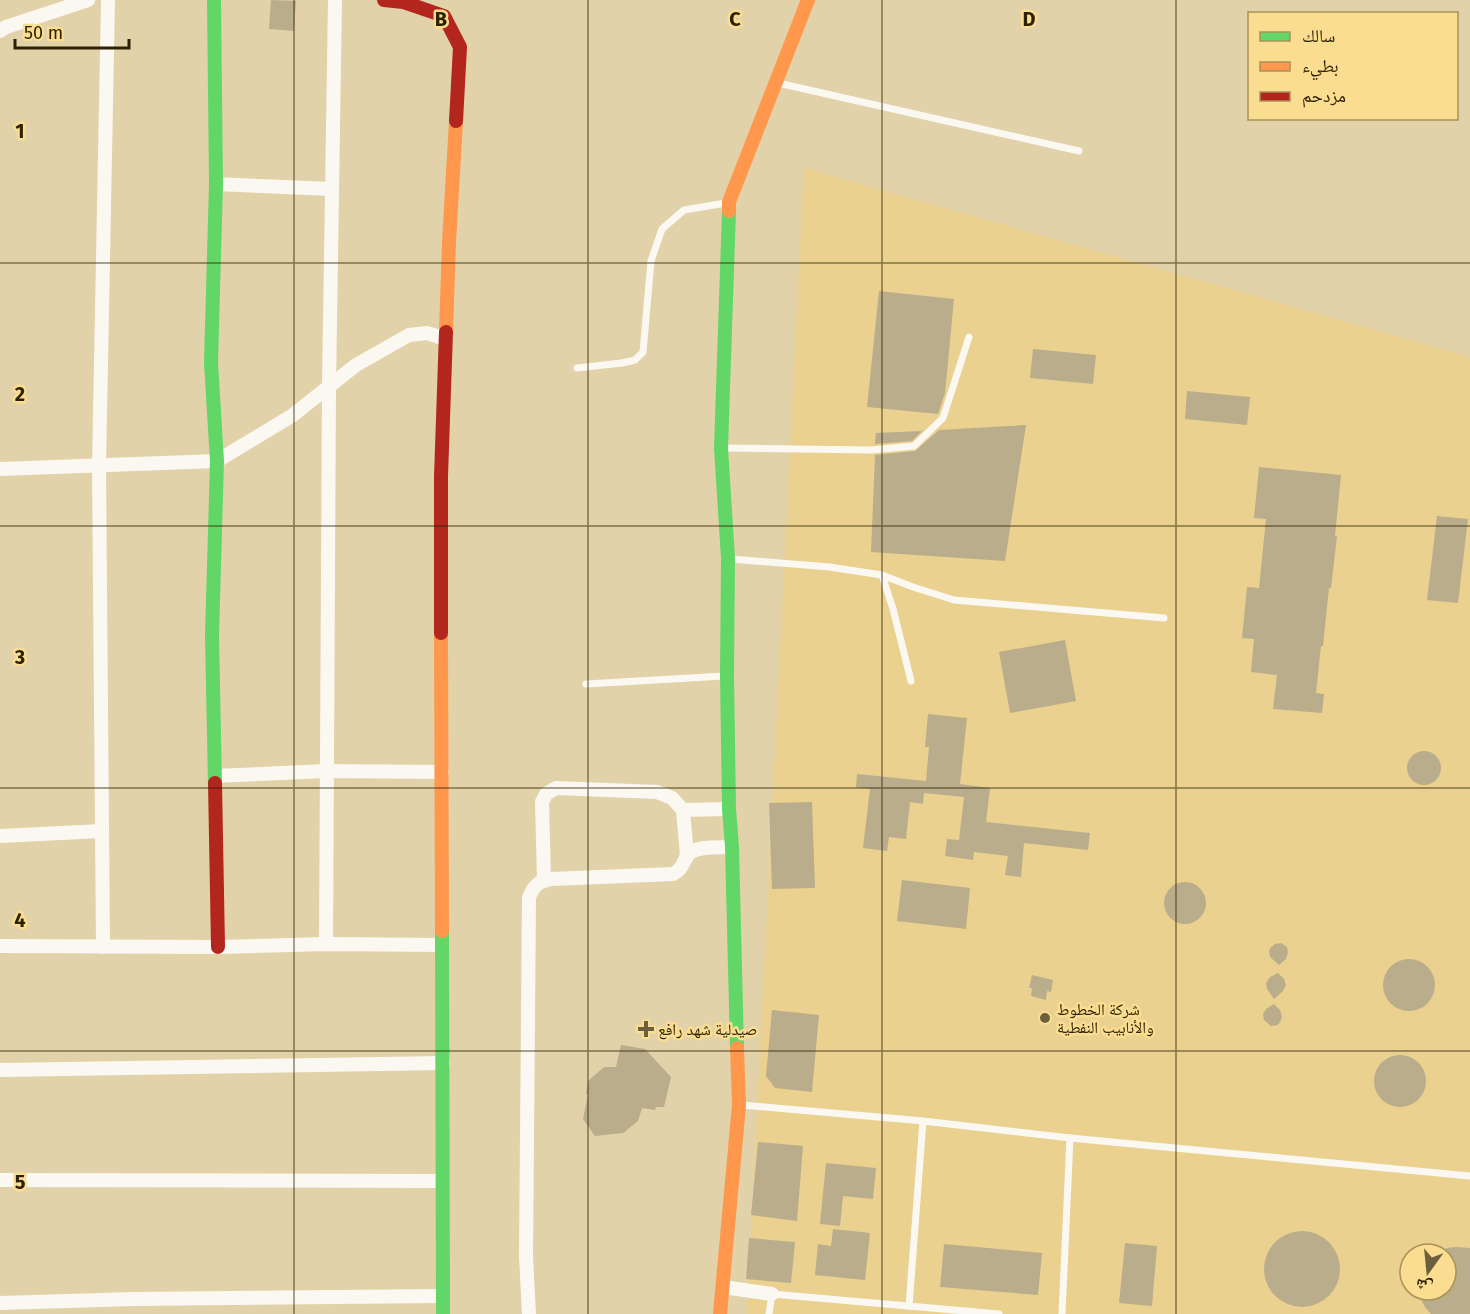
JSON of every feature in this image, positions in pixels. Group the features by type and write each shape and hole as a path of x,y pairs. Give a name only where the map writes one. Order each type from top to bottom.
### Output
{"street":[{"path":"0,31 88,0"},
{"path":"103,947 99,466 108,0"},
{"path":"214,0 216,184 211,363 217,461 212,636 218,947"},
{"path":"326,944 329,386 335,0"},
{"path":"384,0 403,2 444,16 460,48 449,242 441,476 443,1314"},
{"path":"720,1314 739,1105 729,809 728,558 721,448 729,202 808,0"},
{"path":"216,184 332,189"},
{"path":"0,469 217,461 292,415 356,365 409,335 428,333 446,339"},
{"path":"215,776 326,771 442,772"},
{"path":"529,1314 526,1256 529,898 531,890 544,880 673,874 683,867 687,856 683,810 672,798 657,792 556,788 546,794 542,802 544,880"},
{"path":"683,810 729,809"},
{"path":"0,836 102,831"},
{"path":"687,856 697,849 732,847"},
{"path":"0,946 442,945"},
{"path":"0,1070 443,1064"},
{"path":"0,1180 442,1181"},
{"path":"723,1287 772,1294"},
{"path":"0,1304 134,1299 443,1296"}],"lane":[{"path":"775,83 1079,151"},
{"path":"577,368 628,362 635,360 643,352 651,261 662,230 684,210 729,202"},
{"path":"721,448 871,450 914,446 943,418 969,337"},
{"path":"728,558 829,567 882,575 954,600 1164,618"},
{"path":"882,575 911,681"},
{"path":"586,684 727,675"},
{"path":"739,1105 923,1121 1070,1138 1470,1176"},
{"path":"909,1306 923,1121"},
{"path":"1062,1314 1070,1138"},
{"path":"769,1314 772,1294 999,1314"}],"shaded area":[{"path":"804,168 1470,357 1470,1314 747,1314"}],"building":[{"path":"271,0 296,1 294,31 269,29"},
{"path":"879,291 954,299 945,393 938,414 867,407"},
{"path":"1033,349 1096,355 1093,384 1030,378"},
{"path":"1187,391 1250,397 1247,425 1185,419"},
{"path":"1026,425 1005,561 871,552 875,455 915,451 939,430"},
{"path":"922,431 912,441 875,444 876,433"},
{"path":"1259,467 1341,475 1335,536 1337,536 1316,693 1324,694 1322,713 1273,709 1277,675 1251,672 1254,639 1242,638 1247,587 1259,588 1266,519 1254,518"},
{"path":"1437,516 1468,519 1458,603 1427,600"},
{"path":"1065,640 1076,701 1010,713 999,652"},
{"path":"928,714 967,718 960,784 990,788 986,822 1090,833 1088,850 1024,843 1021,877 1005,875 1008,856 974,852 973,860 945,856 947,839 959,840 964,797 924,793 923,804 910,802 906,839 889,837 887,851 863,848 870,789 856,787 857,774 926,781 929,747 925,747"},
{"path":"1424,751 1436,756 1441,768 1436,780 1424,785 1412,780 1407,768 1412,756"},
{"path":"812,802 815,888 772,889 769,803"},
{"path":"902,880 970,888 966,929 897,921"},
{"path":"1185,882 1200,888 1206,903 1200,918 1185,924 1170,918 1164,903 1170,888"},
{"path":"1281,943 1287,947 1288,953 1286,959 1279,965 1270,957 1269,951 1275,944"},
{"path":"1404,959 1414,959 1424,963 1431,970 1435,985 1431,1000 1424,1007 1414,1011 1404,1011 1394,1007 1387,1000 1383,990 1383,980 1387,970 1394,963"},
{"path":"1278,973 1286,985 1274,999 1266,983 1270,977"},
{"path":"1032,975 1053,980 1051,992 1047,991 1046,1000 1031,996 1032,988 1029,988"},
{"path":"1274,1004 1280,1010 1282,1017 1278,1025 1271,1026 1264,1020 1263,1014"},
{"path":"772,1010 819,1015 812,1092 775,1088 766,1076"},
{"path":"621,1045 645,1049 671,1077 664,1107 656,1107 655,1110 642,1108 638,1121 623,1133 595,1136 583,1119 588,1081 604,1067 616,1067"},
{"path":"1395,1055 1405,1055 1415,1059 1422,1066 1426,1081 1422,1096 1415,1103 1405,1107 1395,1107 1385,1103 1378,1096 1374,1086 1374,1076 1378,1066 1385,1059"},
{"path":"758,1142 803,1146 797,1221 751,1215"},
{"path":"826,1163 876,1168 873,1199 843,1196 840,1226 820,1224"},
{"path":"833,1229 870,1233 865,1280 815,1275 818,1244 831,1246"},
{"path":"1295,1231 1309,1231 1323,1237 1334,1248 1340,1262 1337,1284 1329,1296 1309,1307 1295,1307 1281,1301 1270,1290 1264,1276 1264,1262 1270,1248 1281,1237"},
{"path":"749,1238 795,1242 791,1283 746,1279"},
{"path":"1125,1243 1157,1246 1152,1306 1119,1303"},
{"path":"944,1244 1042,1253 1038,1295 940,1287"},
{"path":"1458,1247 1470,1248 1470,1314 1431,1314 1422,1302 1458,1302"}],"traffic: fast":[{"path":"214,0 216,184 211,363 217,461 212,636 215,783"},
{"path":"729,211 721,448 728,558 729,809 737,1048"},
{"path":"442,931 443,1314"}],"traffic: slow":[{"path":"729,211 729,202 808,0"},
{"path":"446,332 456,121"},
{"path":"441,633 442,931"},
{"path":"720,1314 739,1105 737,1048"}],"traffic: jam":[{"path":"384,0 403,2 444,16 460,47 456,121"},
{"path":"441,633 441,476 446,332"},
{"path":"215,783 218,947"}],"place":[{"name":"شركة الخطوط والأنابيب النفطية","path":"1045,1018"},
{"name":"صيدلية شهد رافع","path":"646,1029"}]}
